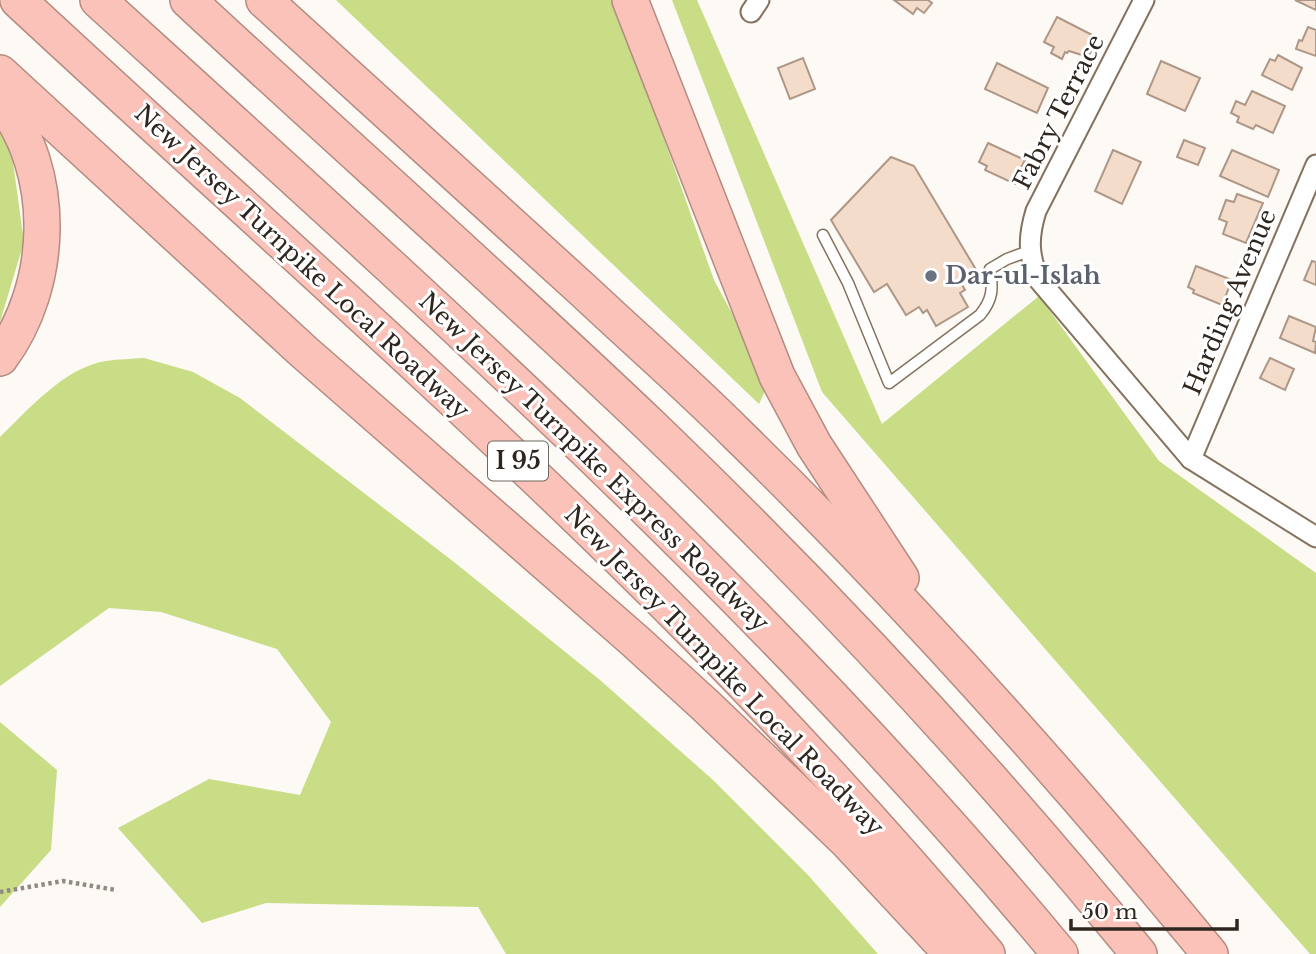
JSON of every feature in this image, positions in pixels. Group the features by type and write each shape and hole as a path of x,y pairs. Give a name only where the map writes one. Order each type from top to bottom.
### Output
{"highway":[{"name":"New Jersey Turnpike Local Roadway","path":"18,0 399,350 622,561 798,742 987,954"},
{"name":"New Jersey Turnpike Express Roadway","path":"98,0 429,301 685,545 802,663 898,766 1060,954"},
{"path":"188,0 588,367 761,535 938,721 1139,954"},
{"path":"264,0 736,432 948,652 1080,799 1210,954"},
{"path":"630,0 777,376 794,411 836,482 948,652"},
{"path":"0,73 304,352 616,623 705,705 847,841 952,954"},
{"path":"0,100 29,149 38,195 42,242 38,273 29,306 0,358"}],"street":[{"name":"Fabry Terrace","path":"1029,251 1030,232 1036,211 1144,0"},
{"name":"Harding Avenue","path":"1191,459 1316,165"},
{"path":"1029,251 1039,280 1191,459 1316,537"}],"lane":[{"path":"823,235 848,283 889,383 980,315 988,305 993,290 990,270 1007,259 1029,251"}],"path":[{"path":"0,892 63,881 116,890"}],"green space":[{"path":"336,0 615,0 714,280 769,382 759,404"},
{"path":"672,0 697,0 882,424 1039,296 1159,461 1316,573 1316,954 1310,954 822,392"},
{"path":"0,133 11,148 24,242 0,322"},
{"path":"144,358 193,372 240,398 454,562 600,680 713,780 808,875 878,954 506,954 478,907 266,903 202,923 118,828 209,779 300,795 331,722 277,649 161,612 109,608 0,686 0,437 48,391 76,372 106,361"},
{"path":"0,722 57,770 51,850 0,907"}],"building":[{"path":"894,0 928,0 932,3 924,13 917,8 913,14"},
{"path":"1295,0 1316,0 1316,10"},
{"path":"1057,17 1098,38 1088,57 1069,51 1065,52 1062,59 1051,53 1054,47 1044,42"},
{"path":"1308,27 1316,30 1316,56 1296,49"},
{"path":"1278,55 1302,68 1292,90 1262,75 1270,59 1275,61"},
{"path":"803,58 815,89 790,99 778,68"},
{"path":"1161,61 1200,78 1185,111 1147,94"},
{"path":"997,63 1048,88 1037,113 985,89"},
{"path":"1252,91 1285,106 1273,133 1256,125 1253,129 1237,122 1239,117 1231,113 1236,101 1245,105"},
{"path":"1184,140 1205,148 1198,165 1177,157"},
{"path":"988,143 1025,160 1022,166 1027,168 1021,181 1017,179 1015,184 985,170 987,166 979,162"},
{"path":"1113,150 1141,162 1122,204 1095,191"},
{"path":"1232,150 1279,170 1268,197 1220,176"},
{"path":"891,157 914,166 978,273 961,283 965,290 960,293 968,307 936,326 927,310 923,313 919,307 906,315 887,284 874,292 831,220"},
{"path":"1237,194 1263,203 1246,243 1223,234 1227,222 1219,219 1226,200 1234,202"},
{"path":"1312,261 1316,262 1316,285 1304,280"},
{"path":"1196,266 1232,280 1222,305 1193,293 1194,290 1188,287"},
{"path":"1289,316 1316,327 1313,341 1316,342 1315,353 1280,338"},
{"path":"1270,358 1294,369 1285,390 1260,378"}],"place":[{"name":"Dar-ul-Islah","path":"931,276"}]}
